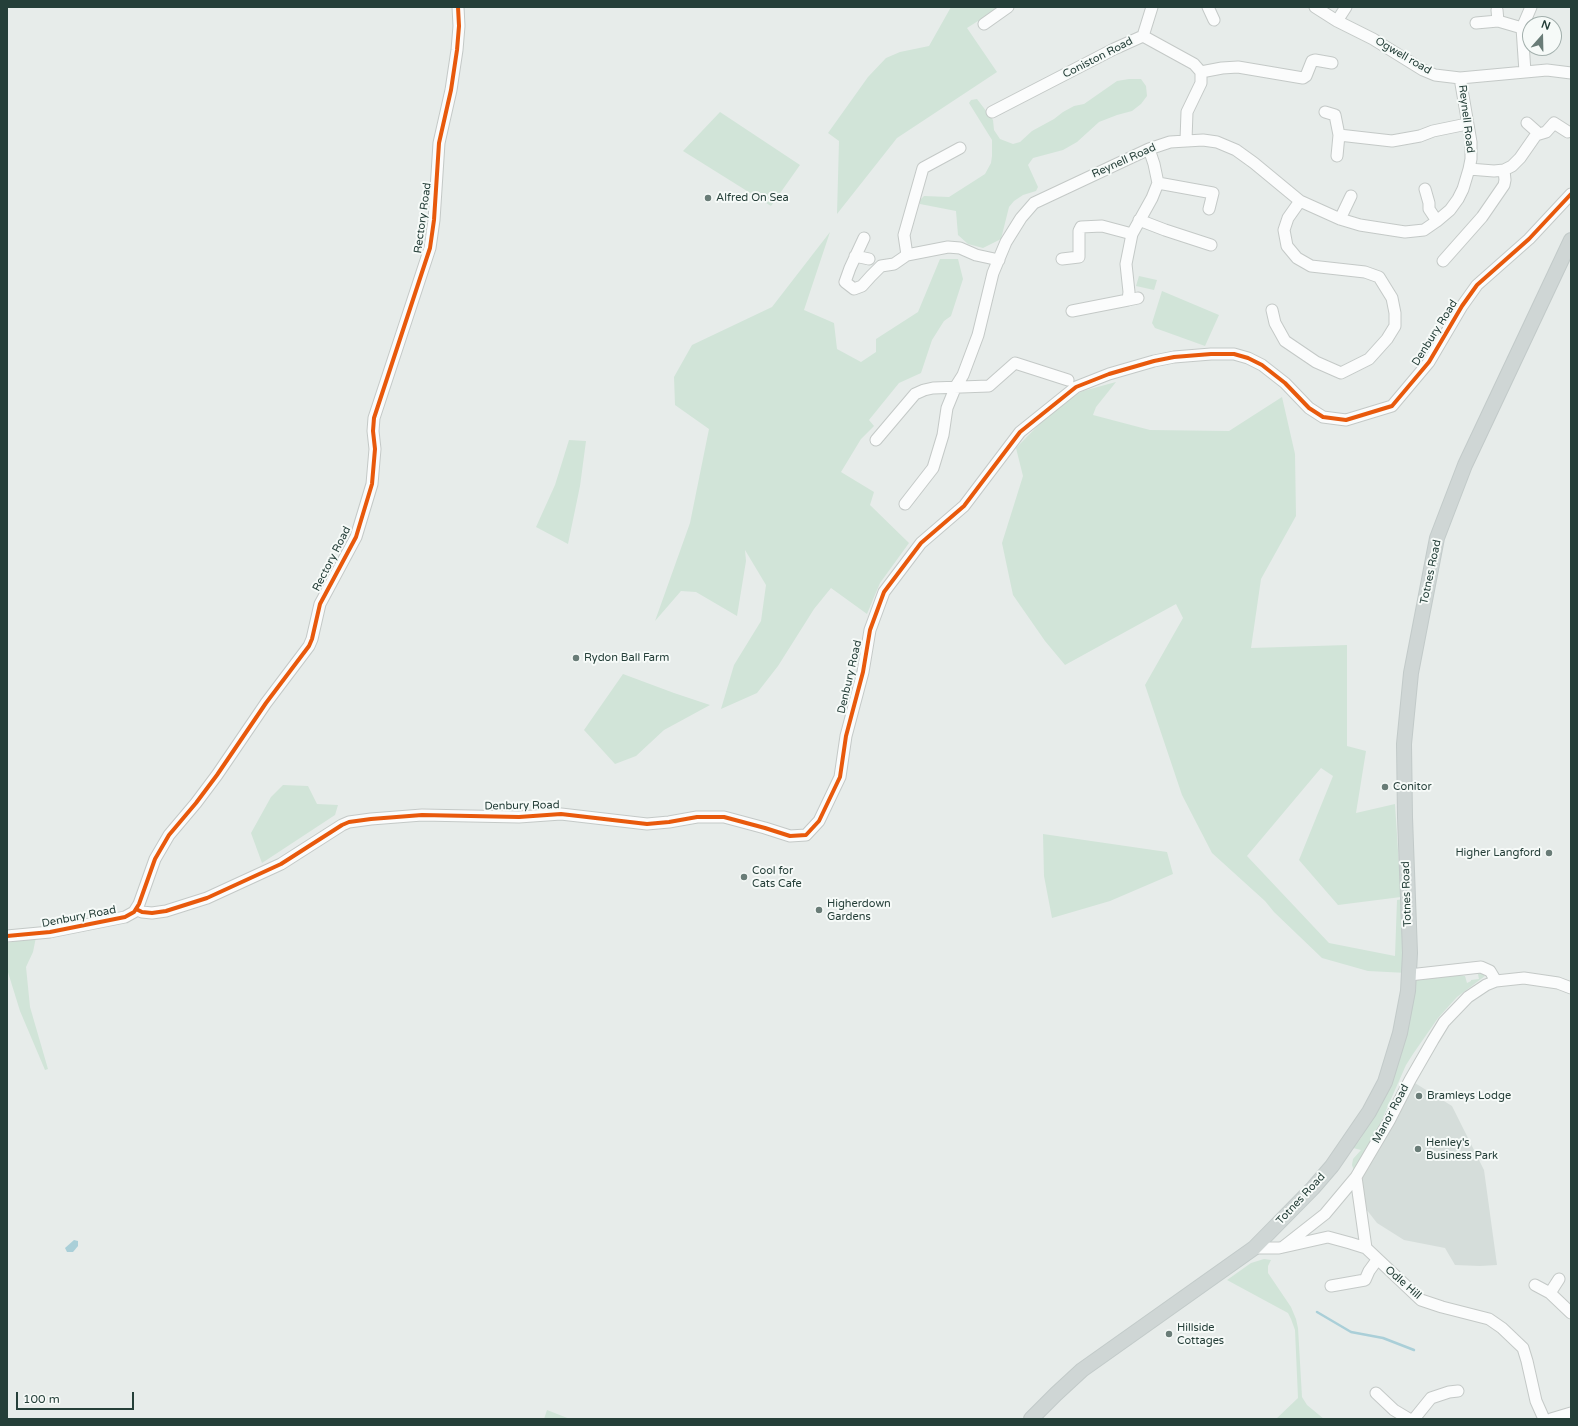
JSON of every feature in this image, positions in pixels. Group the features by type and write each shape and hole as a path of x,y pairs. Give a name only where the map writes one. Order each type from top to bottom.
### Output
{"main road":[{"name":"Totnes Road","path":"1031,1419 1082,1370 1254,1248 1327,1172 1369,1112 1385,1082 1398,1044 1408,991 1410,953 1404,744 1410,673 1437,538 1465,464 1571,240"}],"street":[{"name":"Rectory Road","path":"136,909 155,859 169,835 213,781 266,702 309,646 320,604 356,537 372,484 376,449 373,431 374,418 430,248 434,220 439,144 451,90 457,50 458,7"},
{"path":"984,24 1008,7"},
{"path":"1142,36 1152,7"},
{"path":"1208,7 1214,20"},
{"name":"Ogwell road","path":"1315,7 1337,22 1373,39 1423,70 1435,75 1460,78 1547,70 1571,72"},
{"path":"1337,22 1346,7"},
{"path":"1476,23 1497,16 1522,28"},
{"name":"Coniston Road","path":"992,112 1142,36 1194,64 1201,72"},
{"path":"1524,56 1525,72"},
{"path":"1186,140 1187,112 1201,82 1201,72 1238,67 1303,78 1306,76 1312,61 1315,60 1332,63"},
{"name":"Reynell Road","path":"999,260 1006,242 1021,218 1034,203 1149,149 1170,142 1186,140 1217,142 1236,150 1300,201 1340,219 1360,225 1405,232 1424,230 1450,210 1463,189 1469,169 1471,159 1470,142 1460,78"},
{"path":"1325,112 1335,115 1339,135 1337,156"},
{"path":"1469,169 1494,171 1504,170 1512,166 1536,135 1546,132 1554,122 1568,132"},
{"path":"1527,123 1536,131 1536,135"},
{"path":"1339,135 1392,141 1420,136 1433,131 1467,124"},
{"path":"907,255 904,235 923,168 960,148"},
{"path":"1072,311 1133,299 1129,292 1126,264 1132,234 1152,198 1158,183 1149,149"},
{"path":"1440,246 1446,257 1482,217 1504,185 1504,170"},
{"path":"1158,183 1213,193 1210,208"},
{"path":"1425,189 1428,209 1437,221"},
{"name":"Denbury Road","path":"7,936 50,932 125,917 134,912 136,909 142,912 152,913 166,911 207,898 281,864 342,825 349,822 371,819 422,816 519,817 561,814 647,824 697,817 724,817 790,836 806,835 819,821 840,777 846,736 863,672 870,630 884,592 921,542 964,506 1020,432 1076,387 1109,374 1154,361 1174,357 1211,354 1234,354 1248,358 1262,365 1285,383 1309,408 1323,417 1346,420 1392,406 1429,362 1462,306 1477,285 1529,239 1571,194"},
{"path":"1340,219 1351,196"},
{"path":"1272,310 1275,323 1286,341 1316,362 1340,373 1368,359 1387,339 1395,326 1395,313 1392,298 1379,277 1365,272 1311,266 1297,258 1287,246 1284,230 1288,218 1300,201"},
{"path":"1139,220 1165,230 1211,244"},
{"path":"1062,260 1079,257 1079,231 1081,227 1102,226 1132,234"},
{"path":"864,238 845,282 854,289 862,286 881,266 894,264 907,255 948,246 960,248 976,255 999,260 993,273 978,334 963,375 956,386 947,408 944,435 933,468 905,504"},
{"path":"855,256 868,259"},
{"path":"876,440 915,394 933,388 989,386 1015,363 1068,380"},
{"path":"1409,975 1481,967 1490,971 1496,982"},
{"name":"Manor Road","path":"1283,1247 1325,1214 1356,1177 1389,1122 1417,1066 1444,1022 1468,997 1486,985 1524,978 1558,983 1571,988"},
{"path":"1254,1248 1279,1248 1328,1237 1366,1248 1356,1177"},
{"name":"Odle Hill","path":"1366,1248 1421,1300 1489,1319 1502,1328 1523,1348 1536,1401 1544,1419"},
{"path":"1331,1286 1365,1280 1369,1271 1377,1260"},
{"path":"1550,1293 1559,1279"},
{"path":"1535,1284 1550,1293 1571,1313"},
{"path":"1376,1393 1394,1410 1409,1419"},
{"path":"1414,1419 1431,1398 1454,1394"},
{"path":"1551,1419 1571,1413"}],"shaded area":[{"path":"1410,1080 1452,1106 1484,1170 1497,1265 1455,1265 1445,1248 1404,1240 1377,1223 1352,1191"}],"green space":[{"path":"951,7 1000,7 967,28 997,72 897,138 837,214 839,141 828,133 868,77 886,58 900,52 929,46"},
{"path":"1141,79 1146,86 1147,96 1141,104 1132,111 1099,122 1077,142 1063,150 1033,158 1028,165 1038,187 1036,191 1023,195 1014,201 1009,207 1001,239 983,248 968,244 958,235 956,211 920,204 920,200 924,196 949,197 985,174 991,163 992,140 969,103 971,100 977,99 993,120 994,130 1000,139 1013,144 1020,142 1032,131 1054,119 1063,112 1074,106 1084,104 1117,81"},
{"path":"720,112 800,165 771,206 683,151"},
{"path":"830,232 804,310 834,323 837,349 861,362 876,352 876,339 918,312 940,259 958,259 963,279 951,316 944,321 932,340 921,373 899,383 869,420 874,426 861,439 841,472 874,492 870,505 909,543 880,583 867,614 831,588 814,609 778,666 757,693 721,709 734,665 761,621 766,585 745,550 746,561 737,616 696,592 681,591 655,621 690,523 709,429 675,405 674,377 692,345 772,307"},
{"path":"1139,276 1157,280 1154,290 1136,286"},
{"path":"1162,291 1219,315 1205,346 1155,328 1152,323"},
{"path":"1116,382 1096,407 1093,415 1150,430 1229,431 1282,397 1295,454 1296,516 1261,579 1251,648 1347,645 1347,746 1366,751 1356,813 1395,804 1401,897 1338,905 1299,860 1333,776 1321,768 1247,856 1329,943 1395,956 1397,900 1403,899 1407,973 1368,971 1322,958 1274,912 1265,901 1212,853 1182,795 1145,685 1183,618 1176,604 1065,665 1045,641 1013,595 1002,543 1023,476 1016,448 1063,400 1083,391"},
{"path":"569,440 586,441 580,486 568,544 536,527 555,485"},
{"path":"623,674 710,705 664,730 636,756 615,764 584,730"},
{"path":"283,785 308,786 317,804 338,805 335,815 262,863 251,833 271,797"},
{"path":"1043,834 1167,852 1173,874 1110,901 1052,918 1044,876"},
{"path":"36,937 33,952 26,967 30,1007 48,1069 45,1070 20,1011 7,969 7,943"},
{"path":"1481,973 1485,976 1457,997 1438,1018 1413,1054 1406,1065 1373,1140 1354,1171 1352,1165 1353,1159 1361,1150 1353,1148 1361,1138 1375,1110 1413,977 1435,974 1465,976 1467,983 1471,980 1479,979 1478,974"},
{"path":"1264,1259 1271,1260 1268,1266 1268,1273 1291,1307 1296,1319 1298,1328 1302,1397 1307,1405 1324,1419 1276,1419 1298,1398 1295,1330 1288,1313 1227,1280 1251,1263"},
{"path":"547,1410 570,1419 544,1419"}],"water":[{"path":"74,1240 78,1241 78,1246 73,1252 67,1252 65,1248"}],"waterway":[{"path":"1317,1312 1351,1332 1383,1338 1414,1350"}],"cycle path":[{"path":"7,936 50,932 125,917 134,912 139,904 155,859 169,835 217,775 266,703 309,646 320,604 356,537 372,484 375,449 373,431 374,418 430,248 434,220 439,143 451,90 457,50 459,26 458,7"},
{"path":"136,909 142,912 152,913 166,911 207,898 281,864 342,825 349,822 371,819 422,815 519,817 561,814 647,824 697,817 724,817 790,836 806,835 819,821 840,777 846,736 863,672 870,630 884,592 921,543 964,506 1020,432 1076,387 1109,374 1154,361 1174,357 1211,354 1234,354 1248,358 1262,365 1285,383 1309,408 1323,417 1346,420 1392,406 1429,362 1462,306 1477,285 1529,239 1571,194"}],"place":[{"name":"Alfred On Sea","path":"708,198"},
{"name":"Rydon Ball Farm","path":"576,658"},
{"name":"Conitor","path":"1385,787"},
{"name":"Higher Langford","path":"1549,853"},
{"name":"Cool for Cats Cafe","path":"744,877"},
{"name":"Higherdown Gardens","path":"819,910"},
{"name":"Bramleys Lodge","path":"1419,1096"},
{"name":"Henley's Business Park","path":"1418,1149"},
{"name":"Hillside Cottages","path":"1169,1334"}]}
